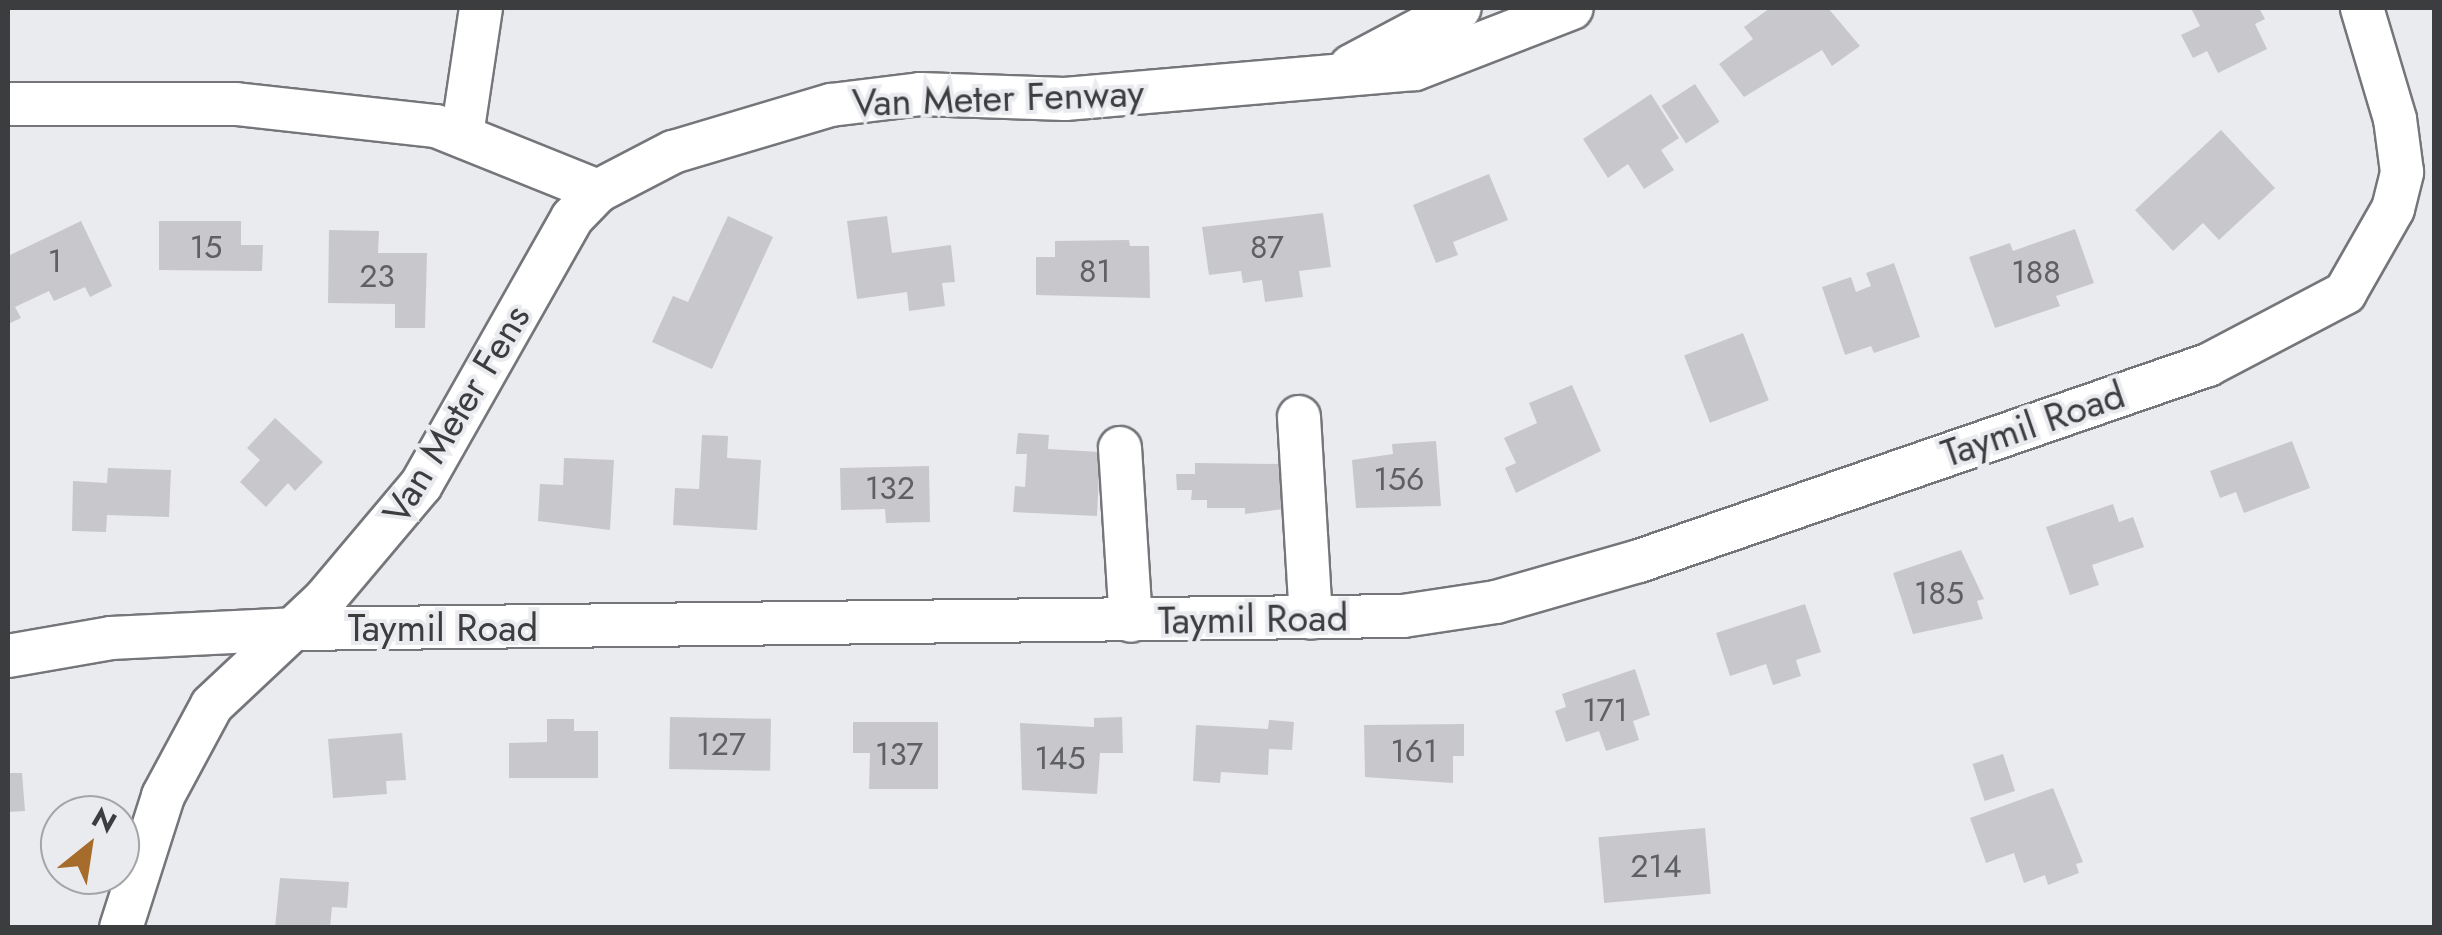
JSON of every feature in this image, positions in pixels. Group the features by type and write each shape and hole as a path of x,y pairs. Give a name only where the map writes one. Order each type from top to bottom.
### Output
{"street":[{"path":"462,135 481,8"},
{"name":"Van Meter Fenway","path":"598,190 692,145 831,105 920,94 1065,99 1324,80 1460,8"},
{"path":"1324,80 1415,70 1572,8"},
{"name":"Taymil Road","path":"8,656 111,638 293,629 1403,616 1532,592 1639,561 2208,365 2345,293 2392,209 2402,172 2395,119 2362,8"},
{"path":"8,104 236,104 436,126 598,190"},
{"name":"Van Meter Fens","path":"121,928 138,860 180,756 238,674 293,629 366,554 421,484 572,218 598,190"},
{"path":"1299,417 1311,618"},
{"path":"1120,448 1131,621"}],"building":[{"path":"1770,8 1828,8 1860,46 1832,66 1822,50 1744,97 1719,64 1753,39 1744,27"},
{"path":"2191,8 2259,8 2265,19 2255,24 2267,49 2218,73 2207,51 2193,58 2181,35 2200,26"},
{"path":"1695,84 1720,122 1686,144 1661,106"},
{"path":"1651,94 1679,138 1661,150 1674,170 1644,189 1628,164 1608,178 1583,139"},
{"path":"2221,130 2275,188 2219,240 2203,223 2173,251 2135,210"},
{"path":"1489,174 1508,220 1453,242 1458,255 1436,263 1413,205"},
{"path":"1323,213 1331,267 1299,271 1303,297 1265,302 1262,280 1243,283 1241,271 1209,275 1202,227"},
{"path":"728,216 773,237 712,369 652,342 673,296 688,302"},
{"path":"887,216 892,253 951,245 955,282 942,283 945,306 909,311 907,292 857,299 847,221"},
{"path":"81,221 112,286 90,297 85,287 54,301 49,291 15,307 21,318 8,324 8,256"},
{"path":"159,221 241,221 241,245 263,245 262,271 159,270"},
{"path":"2075,229 2094,283 2056,296 2060,306 1995,328 1969,257 2010,243 2013,251"},
{"path":"329,230 379,231 378,253 427,253 425,328 395,328 395,304 328,303"},
{"path":"1129,240 1130,246 1149,246 1150,298 1036,295 1036,257 1055,257 1055,241"},
{"path":"1894,263 1920,337 1874,353 1871,346 1845,355 1822,287 1851,277 1856,292 1871,286 1866,273"},
{"path":"1743,333 1769,400 1710,423 1684,356"},
{"path":"1572,385 1601,451 1516,493 1505,468 1516,463 1504,438 1537,423 1529,403"},
{"path":"275,418 323,462 295,491 288,483 266,507 240,482 260,460 247,448"},
{"path":"1018,433 1049,435 1048,449 1100,452 1097,516 1013,512 1015,486 1025,487 1027,454 1016,454"},
{"path":"702,435 728,436 727,458 761,460 757,530 673,525 675,488 699,489"},
{"path":"1436,441 1441,506 1356,508 1352,460 1393,454 1392,444"},
{"path":"2292,441 2310,488 2244,513 2236,492 2220,498 2210,471"},
{"path":"564,458 614,460 610,530 538,521 540,484 563,485"},
{"path":"1195,463 1283,464 1283,509 1245,514 1245,508 1207,508 1207,500 1191,500 1192,490 1177,490 1176,474 1195,474"},
{"path":"929,466 930,522 886,523 885,509 841,510 840,468"},
{"path":"108,468 171,470 169,517 107,515 106,532 72,531 73,481 107,483"},
{"path":"2113,504 2119,522 2133,517 2144,547 2092,565 2099,585 2070,595 2046,527"},
{"path":"1961,550 1984,599 1977,601 1983,619 1913,634 1893,573"},
{"path":"1805,604 1821,652 1796,660 1801,676 1773,685 1766,664 1730,676 1716,633"},
{"path":"1635,669 1650,715 1633,721 1639,740 1606,751 1599,731 1566,742 1555,711 1566,707 1562,694"},
{"path":"670,717 771,719 770,771 669,769"},
{"path":"1122,717 1123,753 1100,753 1097,794 1022,790 1020,723 1094,727 1094,718"},
{"path":"547,719 574,719 574,731 598,731 598,778 509,778 509,743 547,742"},
{"path":"1269,720 1294,722 1292,750 1269,749 1268,775 1221,772 1220,783 1193,781 1196,725 1268,729"},
{"path":"853,722 938,722 938,789 869,789 870,753 853,753"},
{"path":"1464,724 1464,756 1453,756 1453,783 1365,777 1364,725"},
{"path":"402,733 406,780 386,781 387,794 333,798 328,739"},
{"path":"2003,754 2015,791 1985,801 1973,764"},
{"path":"8,773 22,773 25,811 8,812"},
{"path":"2053,788 2083,862 2076,864 2079,873 2048,885 2045,875 2024,883 2014,853 1986,863 1970,818"},
{"path":"1705,828 1711,894 1604,903 1598,837"},
{"path":"280,878 349,882 347,908 332,907 330,928 275,928"}]}
